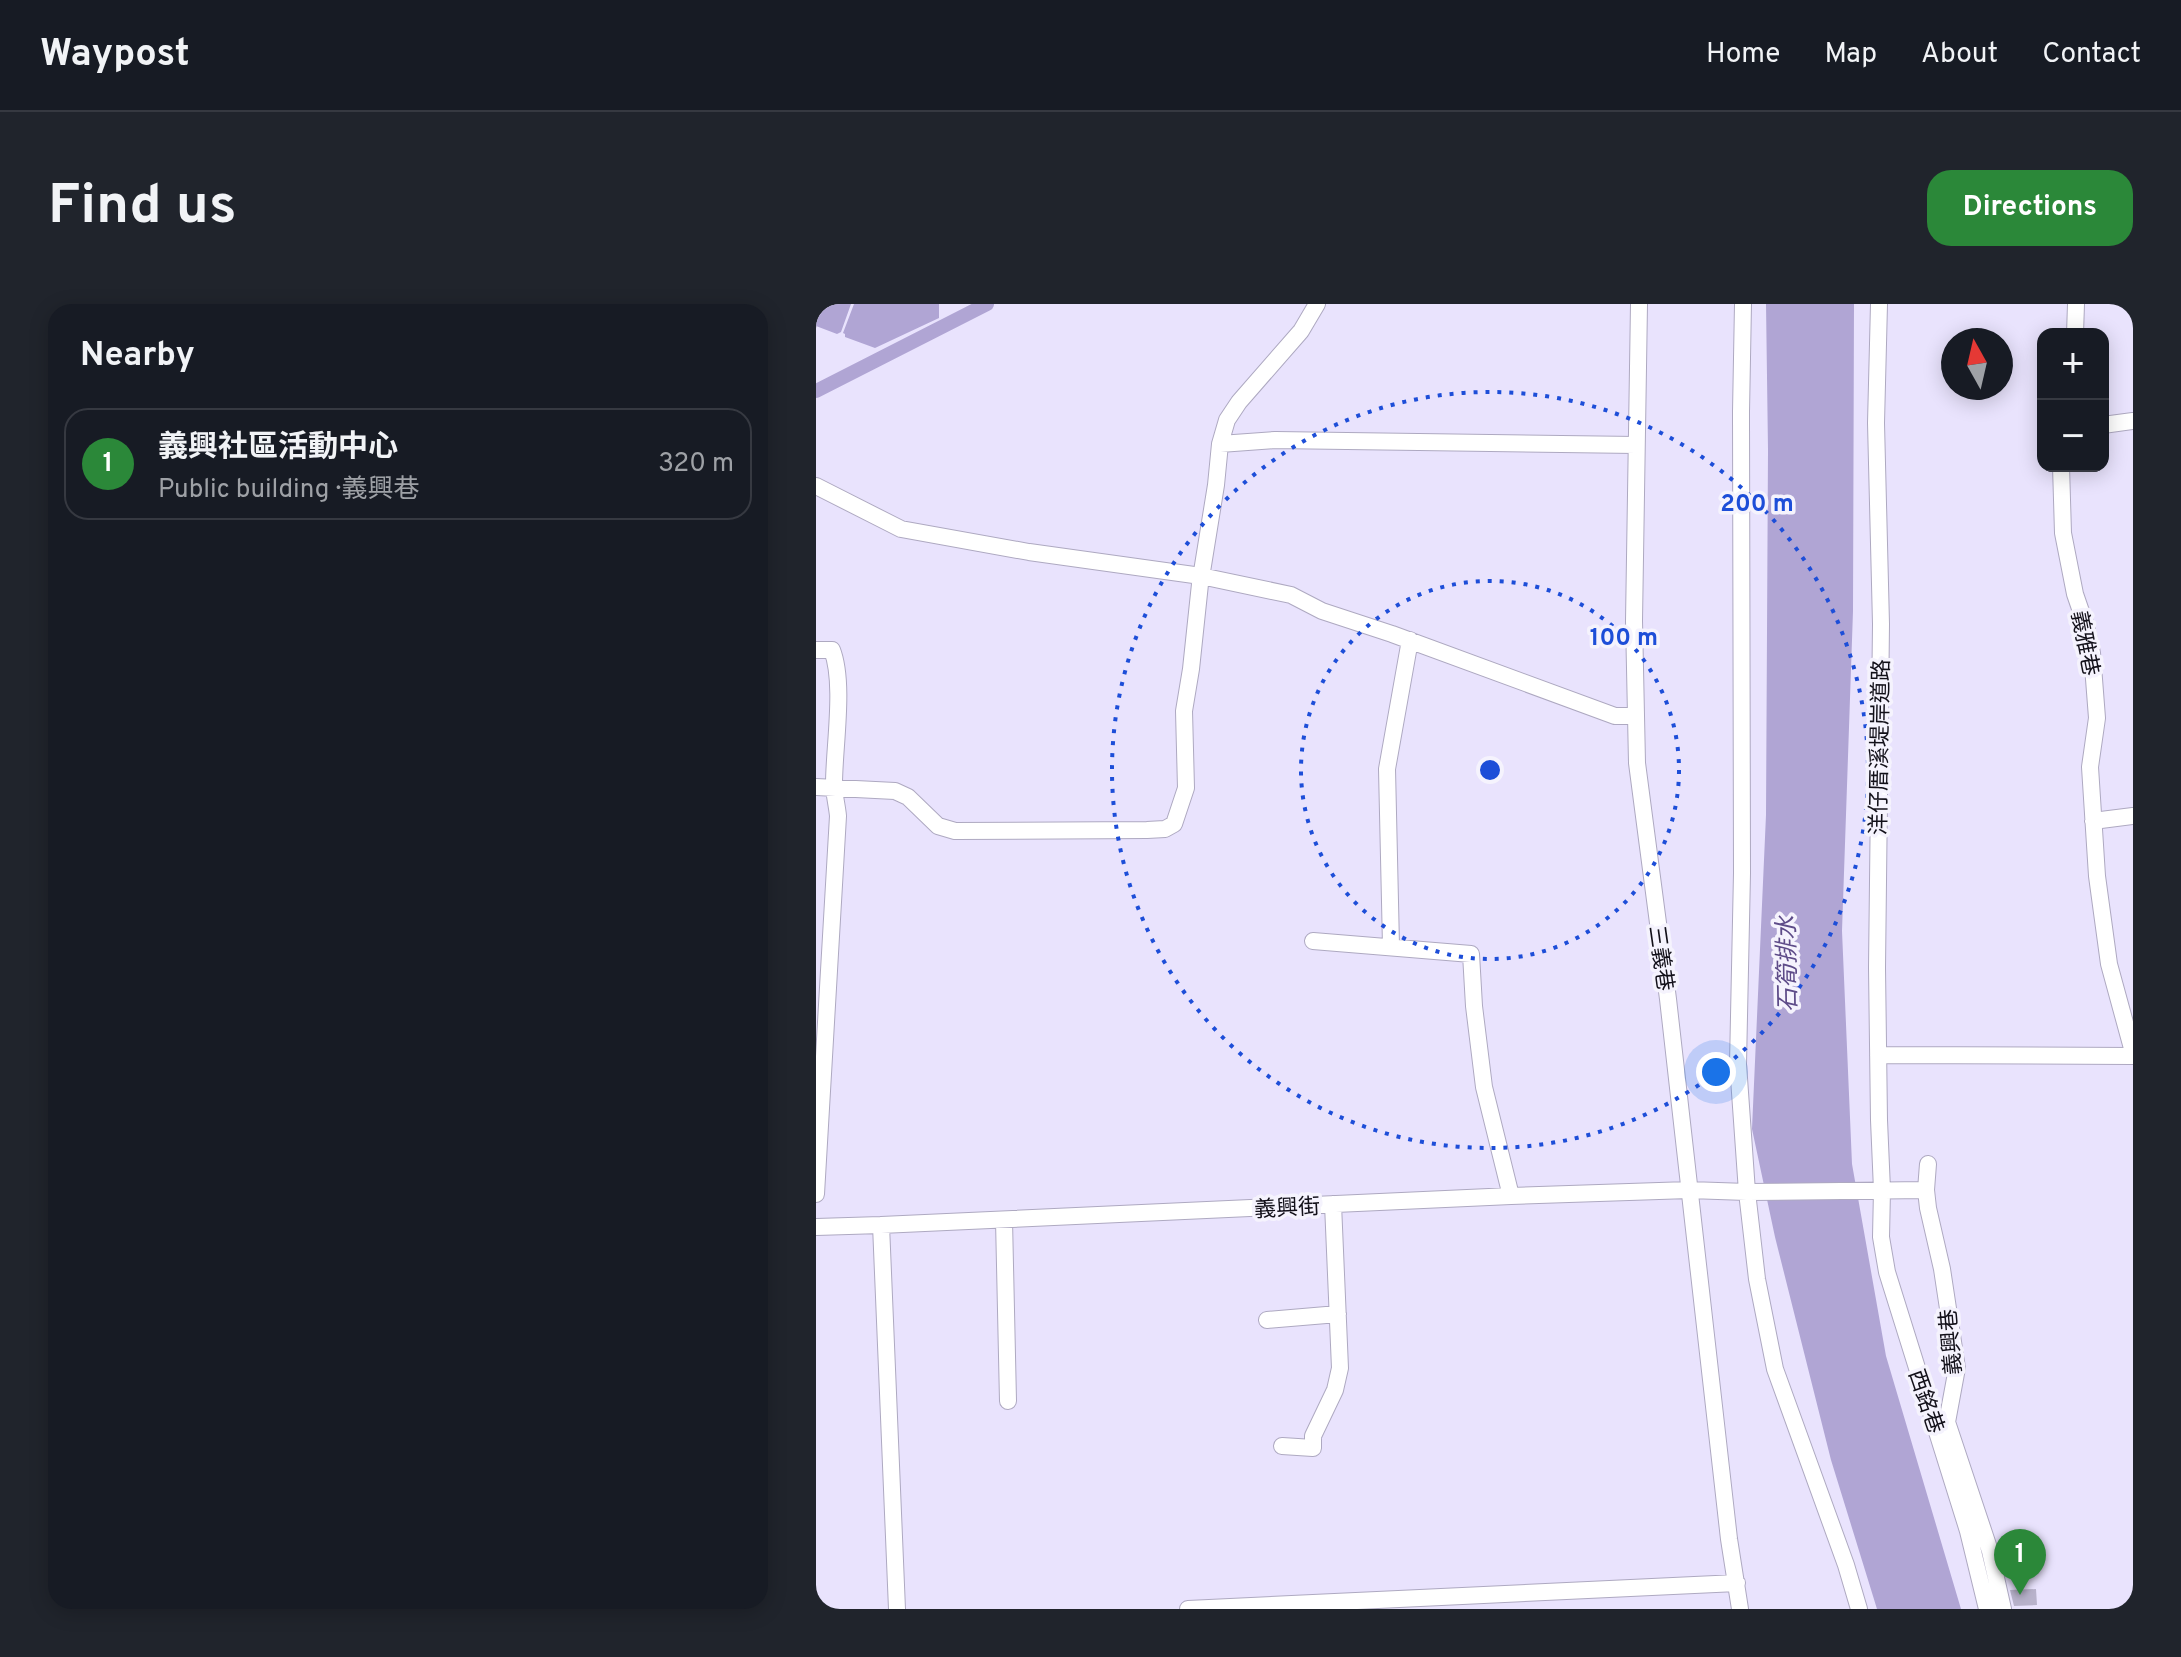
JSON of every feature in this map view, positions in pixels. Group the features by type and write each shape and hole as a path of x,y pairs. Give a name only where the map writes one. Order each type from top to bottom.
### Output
{"street":[{"path":"816,787 895,791 908,797 938,826 955,831 1165,829 1174,824 1186,788 1184,711 1220,444 1227,420 1239,402 1301,331 1317,304"},
{"name":"三義巷","path":"1639,304 1637,763 1668,999 1729,1539 1740,1609"},
{"path":"1743,304 1742,873 1738,1064 1752,1192 1757,1279 1775,1369 1859,1609"},
{"name":"洋仔厝溪堤岸道路","path":"1879,304 1876,423 1881,624 1878,1055 1882,1190"},
{"path":"2075,328 2076,304"},
{"path":"2109,424 2133,421"},
{"path":"1220,444 1275,440 1636,445"},
{"name":"義雅巷","path":"2061,472 2063,533 2075,594 2092,653 2097,718 2090,767 2097,876 2109,964 2133,1054"},
{"path":"816,486 901,529 1029,552 1201,576 1291,595 1322,611 1615,716 1635,716"},
{"path":"1391,946 1387,769 1410,640"},
{"path":"816,650 832,650 836,660 838,707 834,787 838,816 816,1194"},
{"path":"2093,821 2133,816"},
{"path":"1313,941 1471,954 1484,1087 1511,1196"},
{"path":"1878,1055 2133,1054"},
{"name":"義興巷","path":"1928,1164 1928,1208 1942,1269 1957,1368 1947,1422 1990,1551 2003,1609"},
{"name":"義興街","path":"816,1227 1689,1190 1926,1190"},
{"name":"西銘巷","path":"1882,1190 1881,1237 1887,1272 1968,1531 1987,1609"},
{"path":"1282,1446 1313,1448 1313,1436 1335,1390 1340,1368 1333,1204"},
{"path":"1004,1220 1008,1401"},
{"path":"881,1225 897,1609"},
{"path":"1267,1320 1338,1314"},
{"path":"1188,1609 1737,1583"}],"water":[{"path":"816,304 851,304 841,332 837,334 816,326"},
{"path":"854,304 939,304 939,318 875,348 845,337 843,333"},
{"name":"石筍排水","path":"1766,304 1854,304 1853,611 1842,931 1852,1164 1886,1356 1961,1609 1877,1609 1831,1460 1775,1237 1752,1129 1766,815"}],"building":[{"path":"2036,1589 2037,1605 2014,1606 2010,1590"}],"waterway":[{"path":"816,391 987,304"}],"place":[{"name":"義興社區活動中心","path":"2020,1595"}]}
